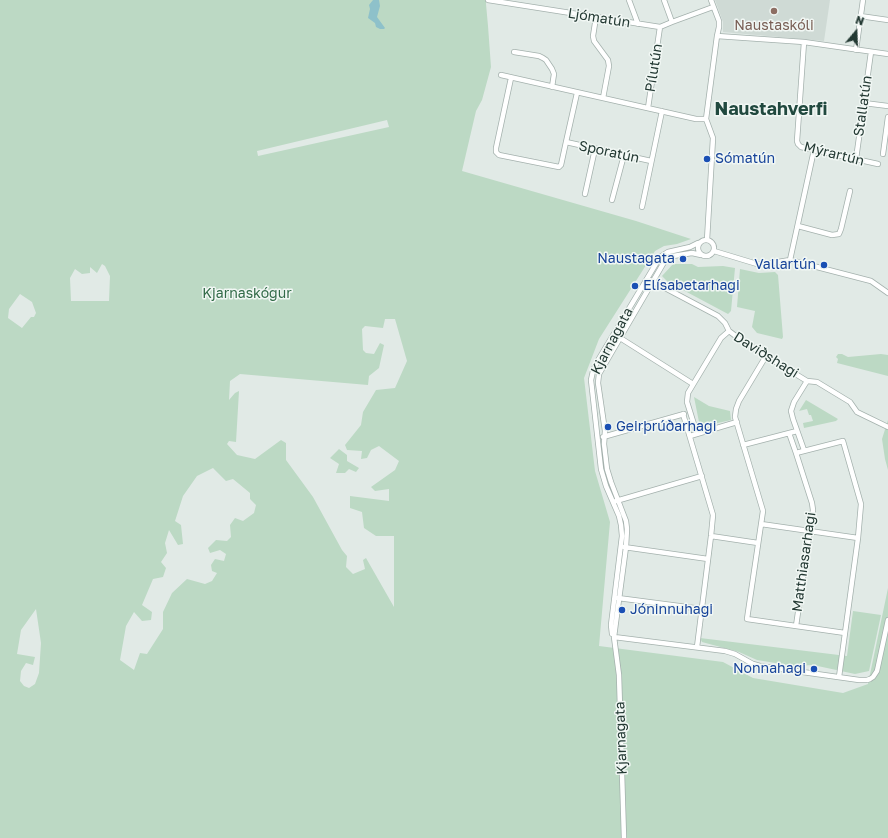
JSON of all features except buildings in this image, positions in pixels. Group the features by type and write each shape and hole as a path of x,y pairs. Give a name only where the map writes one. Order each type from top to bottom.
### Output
{"street":[{"name":"Ljómatún","path":"488,0 660,27"},
{"name":"Ljómatún","path":"629,0 638,24"},
{"path":"664,0 672,22"},
{"path":"707,240 713,138 706,119 717,36 720,27 711,0"},
{"path":"856,50 862,0"},
{"path":"660,27 713,7"},
{"path":"860,16 888,20"},
{"path":"596,17 593,36 594,41 608,60 609,66 603,98"},
{"name":"Pílutún","path":"648,108 660,27"},
{"path":"717,36 804,42 888,54"},
{"name":"Mýrartún","path":"804,42 796,140 798,144 801,147 878,164"},
{"path":"514,52 539,56 546,60 554,74 552,87"},
{"name":"Stallatún","path":"856,160 871,52"},
{"path":"501,76 662,112 696,119 706,119"},
{"path":"512,78 496,148 496,152 499,155 559,167 561,165 577,93"},
{"path":"864,103 888,106"},
{"name":"Sporatún","path":"642,207 662,112"},
{"path":"883,154 888,117"},
{"name":"Sporatún","path":"566,142 651,161"},
{"path":"585,194 595,149"},
{"path":"790,260 814,150"},
{"path":"612,200 624,155"},
{"path":"798,226 832,235 839,234 850,191"},
{"path":"702,240 707,240 712,242 714,250 709,256 701,255 697,246 702,240"},
{"name":"Kjarnagata","path":"617,598 626,547 627,529 626,521 606,486 601,469 591,380 593,371 657,261 662,255 668,252 698,244"},
{"path":"714,250 757,264 790,260 871,280 888,293"},
{"name":"Kjarnagata","path":"624,838 619,675 614,637 622,536 604,445 605,431 598,383 599,374 619,337 663,264 670,258 680,255 701,255"},
{"name":"Daviðshagi","path":"647,278 718,316 734,336 807,381 817,382 850,402 857,412 888,428"},
{"path":"697,434 687,402 687,396 689,390 721,338 729,331"},
{"path":"614,334 693,384"},
{"path":"766,356 739,401 735,417 763,511 747,619 845,633"},
{"path":"804,450 792,416 792,408 807,381"},
{"path":"598,439 690,412"},
{"path":"683,414 713,514 697,647"},
{"path":"690,436 737,422"},
{"path":"744,445 797,431"},
{"name":"Matthiasarhagi","path":"789,433 813,513 796,626"},
{"path":"796,453 842,441 861,504 858,538 839,677"},
{"path":"615,501 702,476"},
{"path":"761,524 858,538"},
{"path":"711,536 758,543"},
{"path":"621,546 708,559"},
{"path":"617,598 702,609"},
{"path":"614,637 730,652 752,664 760,666 858,680 870,680 876,674 879,666 888,620"}],"shaded area":[{"name":"Naustaskóli","path":"715,0 830,0 824,41 723,32 723,22"}],"green space":[{"name":"Kjarnaskógur","path":"0,0 486,0 491,67 482,100 476,111 462,171 636,221 691,239 677,244 664,246 655,251 599,339 584,378 595,471 610,522 599,646 723,662 753,678 843,693 868,684 888,588 888,838 0,838","holes":["387,120 389,127 258,156 257,151","102,264 105,266 110,276 109,301 71,301 70,278 75,269 82,274 90,273 90,267 97,273","20,294 32,302 36,313 34,317 31,317 22,328 8,318 9,309","385,319 395,319 407,361 395,388 376,390 363,412 361,425 345,445 347,450 362,451 361,459 367,458 371,450 379,446 399,461 395,470 371,487 375,491 389,489 389,501 350,496 350,508 362,512 364,528 376,536 394,536 394,607 366,558 363,560 365,569 353,574 346,567 347,556 342,550 313,497 286,460 286,443 281,440 255,459 237,455 227,444 229,441 236,442 239,391 229,400 230,381 240,374 368,385 369,376 379,368 384,345 380,343 374,354 366,353 363,350 362,329 365,326 383,328","213,468 226,481 233,479 250,493 250,499 256,505 254,513 243,521 235,518 230,525 231,537 227,541 216,540 208,548 210,553 220,550 226,554 224,561 215,559 211,565 212,571 217,573 212,581 205,584 187,579 172,593 163,612 163,629 147,654 140,653 134,670 120,660 126,626 134,612 142,621 151,620 152,612 142,605 153,579 163,577 166,568 161,562 167,553 165,543 169,530 178,545 183,544 181,525 175,521 183,496 197,476","36,609 41,643 39,673 35,684 29,688 24,686 20,681 21,671 26,663 33,665 35,657 17,654 21,630"]},
{"path":"673,264 692,264 698,267 723,266 735,268 731,311 728,314 668,282 662,276"},
{"path":"740,269 759,273 775,272 778,275 782,339 757,333 752,327 755,311 737,307"},
{"path":"838,354 848,357 881,354 888,355 888,376 837,363 838,359 836,357"},
{"path":"694,397 709,406 730,411 731,420 700,427"},
{"path":"806,400 838,419 836,421 804,428 803,423 813,421 807,409 799,411"},
{"path":"888,420 888,470 882,439"},
{"path":"339,449 347,455 347,461 359,468 356,472 349,469 345,473 336,473 339,464 330,458"},
{"path":"853,611 881,615 869,671 855,674 813,665 794,666 757,660 739,652 702,642 700,638 847,656"}],"water":[{"path":"373,0 379,0 380,6 377,17 385,28 384,29 376,27 375,23 368,18 370,9 369,5"}],"place":[{"name":"Naustaskóli","path":"774,11"},
{"name":"Sómatún","path":"707,159"},
{"name":"Naustagata","path":"683,259"},
{"name":"Vallartún","path":"824,265"},
{"name":"Elísabetarhagi","path":"635,286"},
{"name":"Geirþrúðarhagi","path":"608,427"},
{"name":"Jóninnuhagi","path":"622,610"},
{"name":"Nonnahagi","path":"814,669"}],"district":[{"name":"Naustahverfi","path":"771,109"}]}
